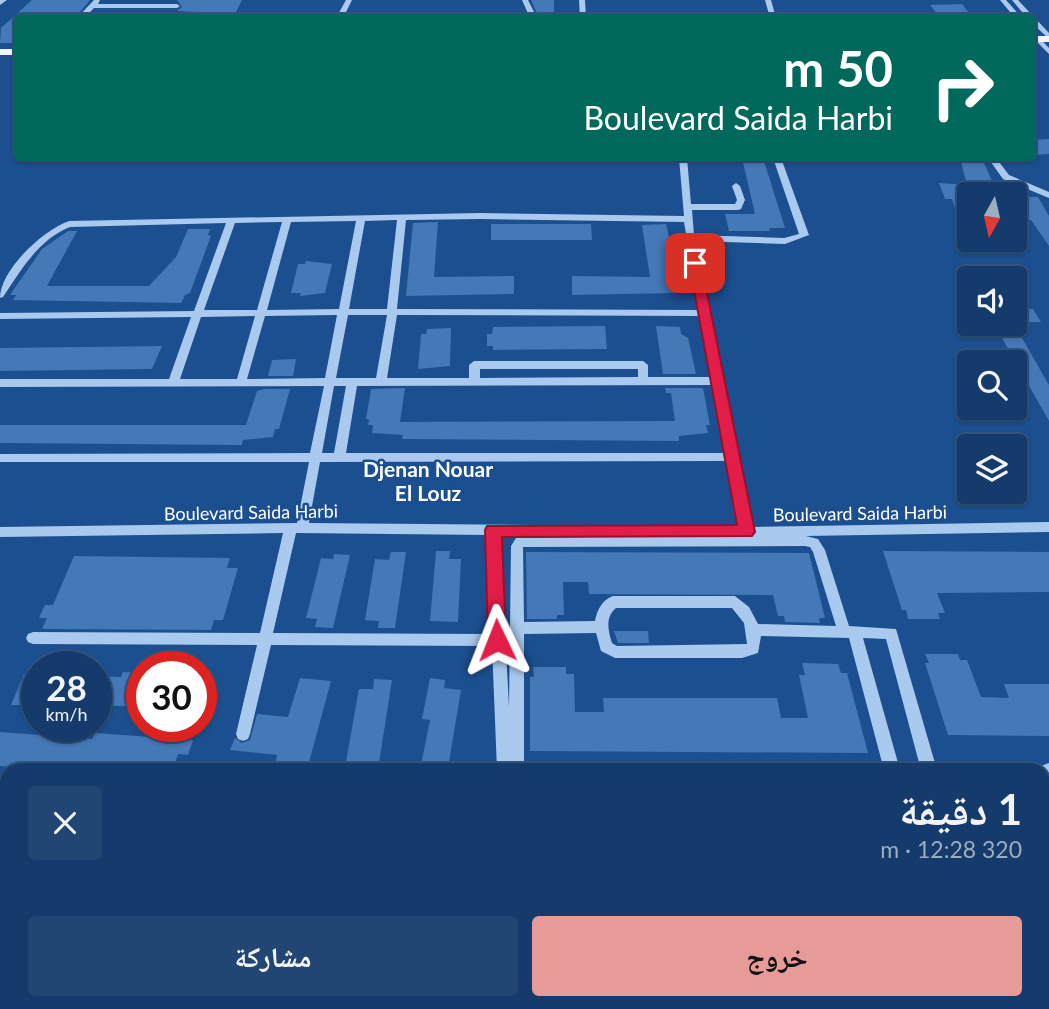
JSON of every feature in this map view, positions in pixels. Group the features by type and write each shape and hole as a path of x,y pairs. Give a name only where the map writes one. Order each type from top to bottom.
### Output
{"street":[{"path":"1003,0 1015,14"},
{"path":"1015,0 1026,14"},
{"path":"95,3 177,6"},
{"path":"1039,30 1049,52"},
{"path":"683,161 690,238 747,532"},
{"path":"690,238 785,241 804,235 778,161"},
{"path":"994,161 1006,177 1049,195"},
{"path":"686,207 738,207 741,200 736,186"},
{"path":"0,295 37,241 62,226 83,222 360,218 687,219"},
{"path":"243,734 265,639 315,458 360,218"},
{"path":"381,381 392,313 402,218"},
{"path":"173,382 231,221"},
{"path":"241,382 263,313 287,221"},
{"path":"0,316 344,312 705,313"},
{"path":"339,458 352,381"},
{"path":"0,383 718,381"},
{"path":"0,458 731,457"},
{"name":"Boulevard Saida Harbi","path":"0,532 297,528 747,532 1049,527"},
{"path":"493,530 505,763"},
{"path":"516,763 517,546 520,542 805,541 814,543 819,550 849,632 890,763"},
{"path":"613,602 735,602 748,614 752,630 755,643 752,649 743,652 615,652 606,647 601,614 605,606 613,602"},
{"path":"517,628 603,627"},
{"path":"752,630 891,633 927,763"},
{"path":"33,638 497,640"}],"building":[{"path":"32,0 90,0 78,14 16,14"},
{"path":"177,0 242,0 235,14 177,11 182,7"},
{"path":"531,0 554,0 554,13 537,14"},
{"path":"962,4 970,14 937,14 930,5"},
{"path":"14,16 14,43 0,43 1,28"},
{"path":"1049,139 1049,154 1036,155 1036,140"},
{"path":"743,161 764,161 785,228 769,228 770,231 729,231 725,214 755,214"},
{"path":"961,162 984,163 993,182 966,182"},
{"path":"939,183 957,184 957,208 952,199 945,199"},
{"path":"1027,195 1038,197 1049,216 1049,246 1031,220 1027,220"},
{"path":"438,222 434,277 514,276 514,294 406,296 413,223"},
{"path":"491,224 591,224 592,240 491,240"},
{"path":"666,224 679,282 676,293 572,295 572,276 650,277 642,225"},
{"path":"188,229 210,229 208,235 211,236 190,293 185,295 181,303 13,300 16,295 10,295 42,249 68,231 77,231 47,286 149,286 176,257"},
{"path":"306,261 332,264 325,293 300,296 301,293 291,293 298,264 305,264"},
{"path":"1027,309 1033,309 1041,322 1027,322"},
{"path":"605,326 607,349 493,350 493,346 487,346 487,334 492,334 493,327"},
{"path":"656,326 680,327 681,334 688,338 696,374 663,374"},
{"path":"451,328 450,366 418,369 421,334 426,334 427,329"},
{"path":"1001,336 1021,336 1049,385 1049,421 1027,382 1027,350 1009,350"},
{"path":"162,346 152,369 0,371 0,348"},
{"path":"296,359 293,376 268,376 272,360"},
{"path":"405,388 400,422 675,421 671,393 666,393 665,388 703,388 710,425 706,425 708,433 679,436 679,441 402,439 403,435 372,433 373,425 368,425 369,420 366,419 371,389"},
{"path":"290,389 279,429 275,429 273,437 243,440 242,445 0,443 0,425 246,425 257,391"},
{"path":"436,551 450,551 449,559 461,559 458,622 430,621"},
{"path":"883,551 1049,552 1049,592 937,593 945,613 938,613 940,619 908,619 906,610 902,610"},
{"path":"391,552 406,552 395,628 378,628 379,621 365,620 375,559 389,560"},
{"path":"526,552 809,553 825,618 819,618 820,623 785,622 784,616 778,616 773,595 589,594 588,582 563,582 564,615 557,615 557,619 527,619"},
{"path":"334,554 350,555 333,628 315,627 317,619 306,618 321,558 333,559"},
{"path":"74,556 230,558 227,568 238,568 223,620 214,620 211,630 42,629 47,618 39,618 45,605 53,605"},
{"path":"614,631 648,631 649,643 618,643"},
{"path":"925,654 958,654 960,660 967,660 981,697 1009,698 1004,684 1049,684 1049,736 948,735 925,663 929,663"},
{"path":"802,663 838,664 841,673 847,673 868,753 530,751 530,677 534,677 533,667 566,667 566,674 574,674 575,712 604,712 603,698 777,698 781,718 808,718 799,675 805,675"},
{"path":"123,672 126,672 126,706 112,706 112,677 121,677"},
{"path":"300,678 331,681 309,763 275,763 277,755 230,750 235,738 242,743 250,740 257,714 288,717"},
{"path":"430,678 445,680 444,688 461,690 449,763 421,763 430,720 422,719"},
{"path":"374,679 392,680 379,763 346,763 359,689 373,689"},
{"path":"21,681 21,705 11,705"},
{"path":"0,732 21,734 21,742 112,742 112,734 126,735 126,742 192,742 188,755 178,754 175,763 0,763"}],"district":[{"name":"Djenan Nouar El Louz","path":"428,480"}],"route":[{"path":"497,640 493,530 747,532 695,263"}]}
